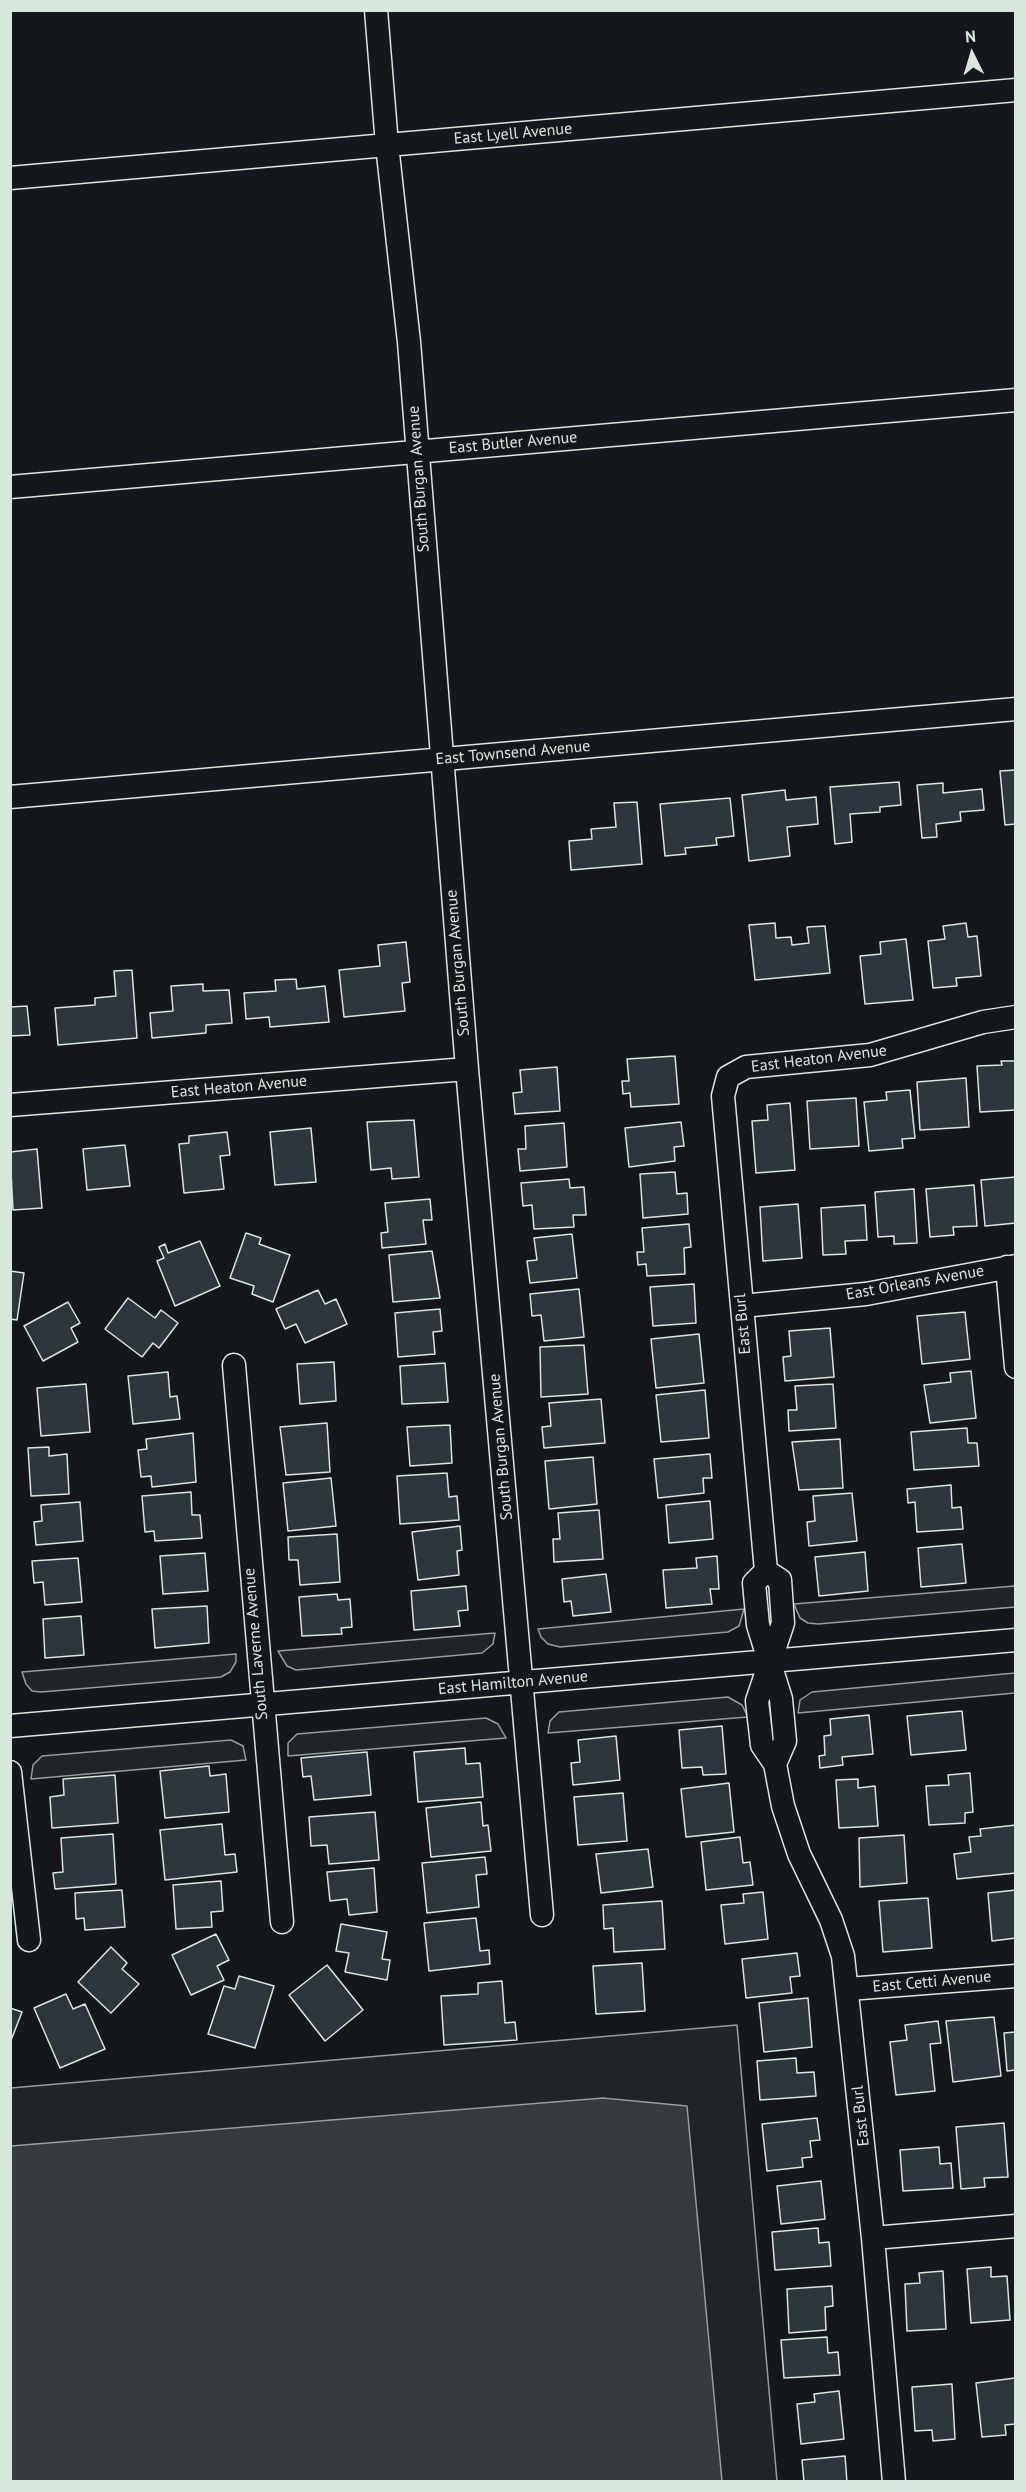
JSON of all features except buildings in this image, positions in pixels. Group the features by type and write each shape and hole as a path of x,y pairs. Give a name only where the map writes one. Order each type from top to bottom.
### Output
{"street":[{"name":"South Burgan Avenue","path":"375,10 387,145 409,342 467,1069 542,1915"},
{"name":"East Lyell Avenue","path":"10,178 1016,90"},
{"name":"East Butler Avenue","path":"10,487 1016,400"},
{"name":"East Townsend Avenue","path":"10,797 1016,710"},
{"name":"East Heaton Avenue","path":"728,1077 746,1067 870,1055 983,1022 1016,1017"},
{"name":"East Heaton Avenue","path":"10,1105 467,1069"},
{"name":"East Burl","path":"728,1077 723,1096 766,1571 754,1583 758,1625 769,1661 757,1701 762,1745 775,1764 783,1806 799,1854 831,1920 843,1956 873,2238 894,2481"},
{"name":"East Orleans Avenue","path":"742,1306 866,1294 1011,1266"},
{"path":"1011,1266 1016,1367"},
{"name":"South Laverne Avenue","path":"234,1365 261,1705 282,1922"},
{"name":"East Hamilton Avenue","path":"10,1726 1016,1640"},
{"path":"10,1772 29,1940"},
{"name":"East Cetti Avenue","path":"848,1989 1016,1976"},
{"path":"873,2238 1016,2226"}],"shaded area":[{"path":"1015,1586 1015,1607 818,1624 808,1623 800,1618 794,1604"},
{"path":"744,1609 739,1626 728,1632 560,1647 548,1644 541,1637 538,1629"},
{"path":"495,1633 493,1644 482,1653 296,1670 287,1666 278,1651"},
{"path":"236,1654 236,1662 230,1672 221,1677 41,1692 32,1691 26,1684 22,1672"},
{"path":"1015,1673 1015,1693 798,1713 800,1700 812,1692"},
{"path":"728,1697 742,1705 748,1717 548,1733 550,1721 559,1712"},
{"path":"486,1718 498,1724 506,1738 288,1756 288,1743 297,1734"},
{"path":"231,1740 243,1746 246,1760 31,1779 33,1765 42,1756"},
{"path":"737,2025 777,2481 11,2482 11,2088"},
{"path":"603,2098 687,2106 722,2481 11,2481 11,2146"}]}
